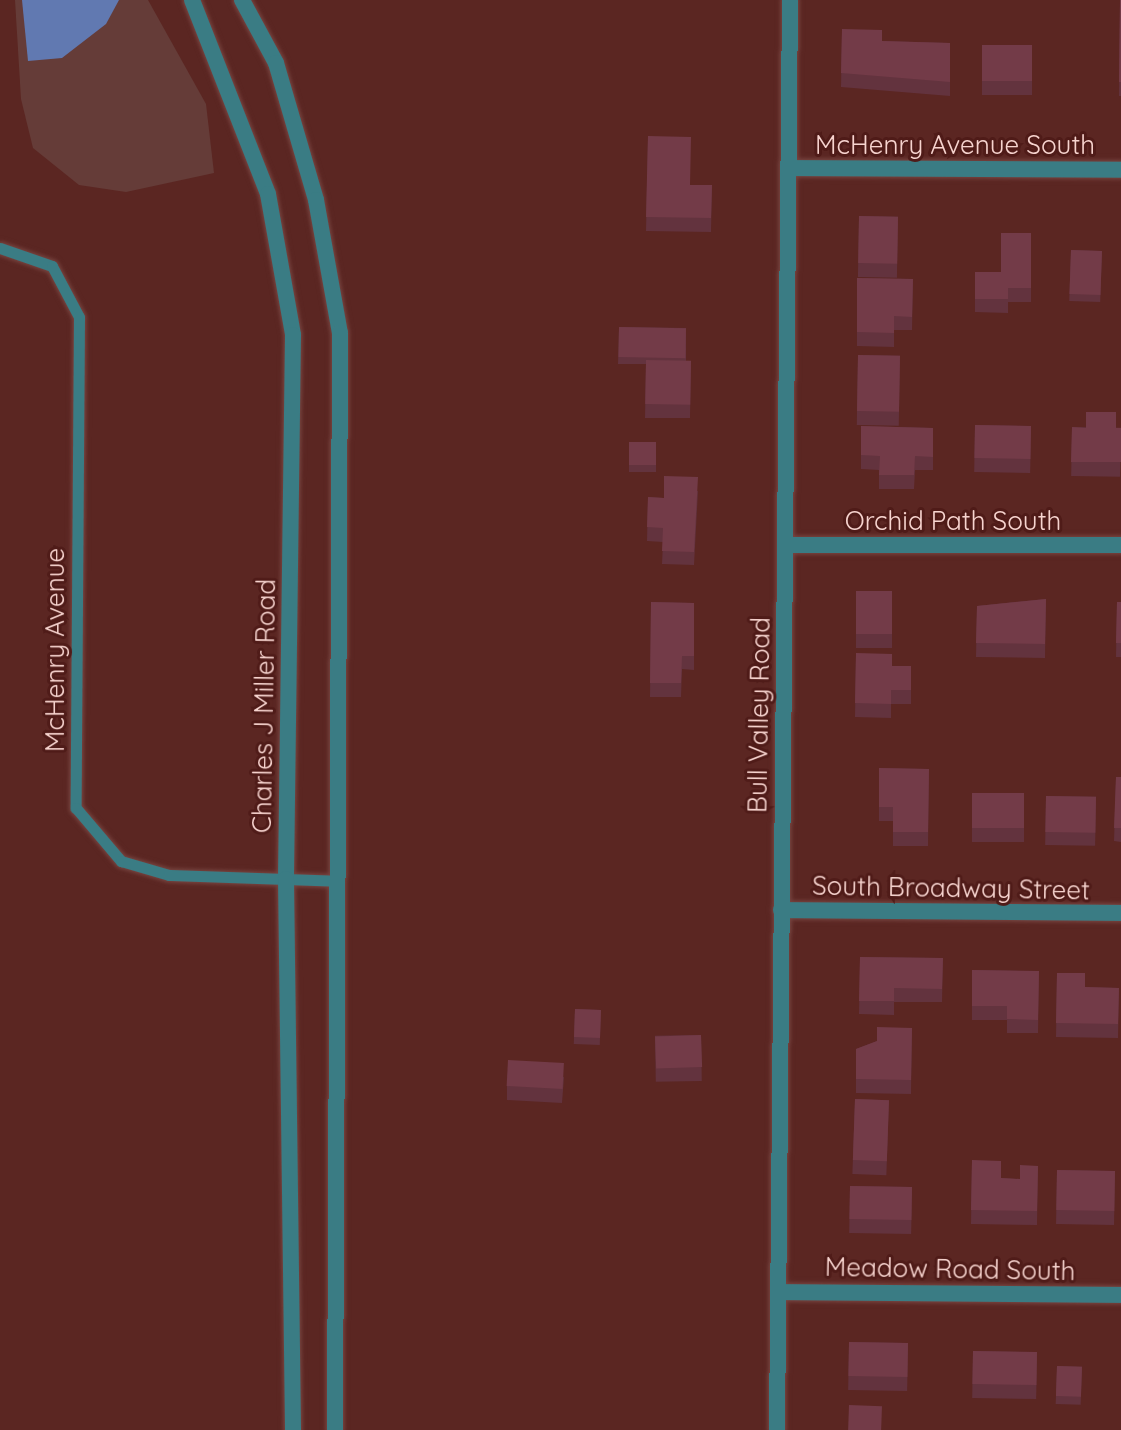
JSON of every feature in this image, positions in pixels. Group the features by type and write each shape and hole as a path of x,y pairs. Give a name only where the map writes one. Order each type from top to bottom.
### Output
{"street":[{"name":"Charles J Miller Road","path":"192,0 268,194 293,335 286,879 293,1430"},
{"path":"242,0 276,63 312,185 340,333 335,1430"},
{"name":"Bull Valley Road","path":"777,1430 790,0"},
{"name":"McHenry Avenue South","path":"789,168 1121,170"},
{"name":"Orchid Path South","path":"785,545 1121,545"},
{"name":"South Broadway Street","path":"781,910 1121,913"},
{"name":"Meadow Road South","path":"778,1292 1121,1295"}],"lane":[{"name":"McHenry Avenue","path":"0,248 52,266 79,317 76,808 121,861 169,875 338,881"}],"shaded area":[{"path":"15,0 148,0 206,104 214,173 126,192 79,185 33,148 21,99"}],"water":[{"path":"22,0 119,0 106,24 62,58 28,61"}],"building":[{"path":"1120,0 1121,82 1119,82"},
{"path":"842,29 882,30 882,41 950,43 950,82 841,73"},
{"path":"982,45 1032,45 1032,81 982,81"},
{"path":"648,136 691,137 690,185 712,185 711,218 646,217"},
{"path":"859,216 898,217 897,264 858,263"},
{"path":"1001,233 1031,233 1031,288 1008,288 1008,299 975,299 975,272 1001,272"},
{"path":"1071,250 1102,251 1100,295 1069,294"},
{"path":"857,278 913,279 912,317 894,316 894,333 857,332"},
{"path":"619,327 686,328 685,358 618,357"},
{"path":"858,355 900,356 899,412 857,411"},
{"path":"646,360 691,361 690,405 645,404"},
{"path":"1086,412 1116,412 1116,428 1121,428 1121,462 1071,462 1072,427 1086,428"},
{"path":"975,425 1031,426 1030,459 974,458"},
{"path":"861,426 933,428 933,457 915,456 914,475 879,475 880,456 861,455"},
{"path":"629,442 656,442 656,465 629,465"},
{"path":"664,476 698,477 694,552 662,551 663,528 647,527 648,497 664,498"},
{"path":"856,591 892,591 892,634 856,634"},
{"path":"1046,599 1045,644 976,643 977,606"},
{"path":"651,602 694,603 694,656 682,656 681,683 650,683"},
{"path":"1117,602 1121,602 1121,643 1116,643"},
{"path":"856,653 892,654 892,666 911,666 911,690 891,690 891,704 855,703"},
{"path":"879,768 929,769 928,832 893,832 893,807 879,807"},
{"path":"1116,777 1121,777 1121,828 1114,828"},
{"path":"972,793 1024,793 1024,828 972,828"},
{"path":"1046,796 1096,797 1095,833 1045,832"},
{"path":"860,957 943,958 942,989 894,988 894,1001 859,1001"},
{"path":"972,970 1039,971 1038,1020 1007,1019 1007,1006 972,1006"},
{"path":"1057,973 1085,973 1085,987 1119,988 1118,1024 1056,1023"},
{"path":"575,1009 601,1010 600,1038 574,1037"},
{"path":"877,1027 912,1028 911,1080 856,1079 856,1049 877,1041"},
{"path":"701,1035 702,1067 656,1069 655,1037"},
{"path":"508,1060 564,1063 563,1089 507,1086"},
{"path":"855,1099 889,1100 887,1161 853,1160"},
{"path":"972,1160 1001,1161 1001,1178 1020,1179 1020,1165 1038,1166 1037,1211 971,1210"},
{"path":"1057,1170 1115,1171 1114,1211 1056,1210"},
{"path":"850,1186 912,1187 911,1220 849,1219"},
{"path":"849,1342 908,1343 907,1377 848,1376"},
{"path":"973,1351 1037,1352 1036,1385 972,1384"},
{"path":"1057,1366 1082,1367 1081,1397 1056,1396"},
{"path":"849,1405 882,1406 881,1430 848,1430"}]}
